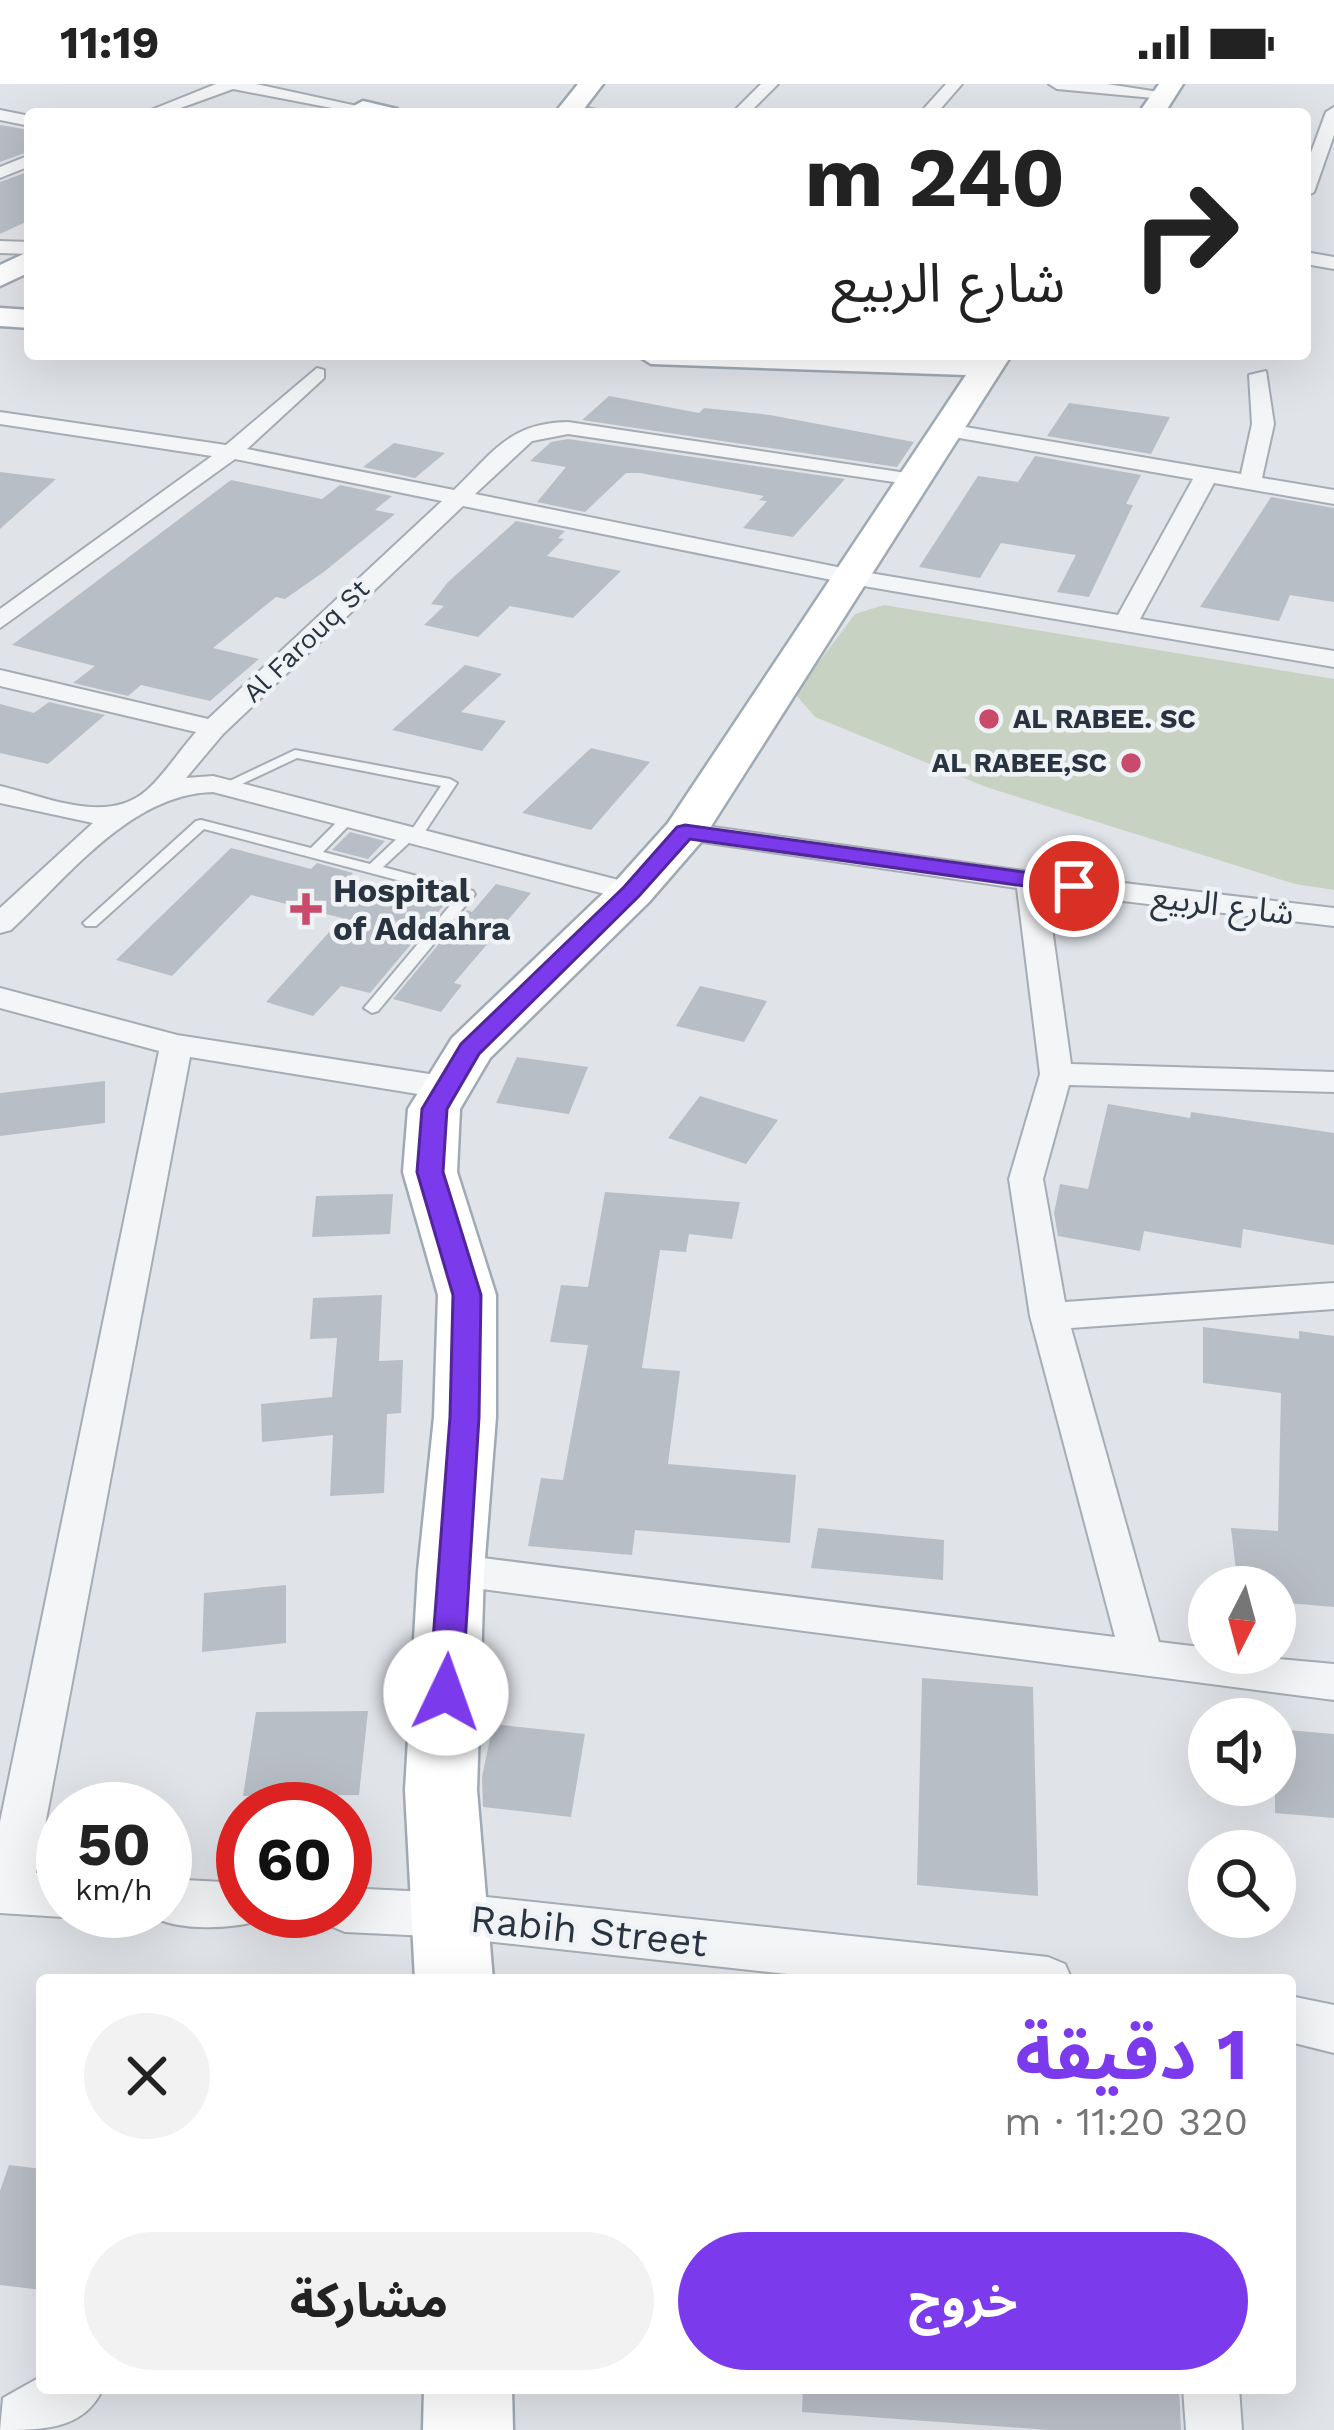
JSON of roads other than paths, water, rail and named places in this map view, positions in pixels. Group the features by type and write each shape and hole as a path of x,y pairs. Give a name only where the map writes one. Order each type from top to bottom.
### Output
{"main road":[{"path":"454,1974 441,1790 467,1295 430,1172 434,1109 470,1049 632,892 685,832 948,430 983,360"},
{"path":"468,2394 468,2430"}],"street":[{"path":"165,108 231,84 348,108"},
{"path":"745,108 770,84"},
{"path":"932,108 954,84"},
{"path":"1058,84 1162,97"},
{"path":"1313,151 1332,124"},
{"path":"0,621 231,452 317,374"},
{"path":"1250,483 1263,424 1259,375"},
{"path":"0,418 231,452 851,577 1334,659"},
{"name":"Al Farouq St","path":"161,789 214,728 524,436 547,428 913,482"},
{"path":"948,430 1334,497"},
{"path":"1125,624 1206,476"},
{"path":"0,678 214,728"},
{"path":"0,924 125,809 161,789 194,783 632,892"},
{"path":"0,794 74,814 125,809"},
{"name":"شارع الربيع","path":"685,832 1031,881 1334,917"},
{"path":"1031,881 1056,1074 1026,1179 1049,1316 1142,1657"},
{"path":"0,998 176,1045 449,1088"},
{"path":"36,1894 4,1893 176,1045"},
{"path":"1056,1074 1334,1082"},
{"path":"1049,1316 1334,1296"},
{"path":"451,1571 1334,1682"},
{"name":"Rabih Street","path":"372,1911 449,1915 993,1974"},
{"path":"1296,2020 1334,2029"},
{"path":"21,2430 23,2418 65,2394"},
{"path":"1211,2394 1214,2430"}],"lane":[{"path":"224,787 295,754 451,783 412,836 373,869"},
{"path":"313,854 348,819"},
{"path":"91,923 201,824 468,894 372,1008"}],"place":[{"name":"AL RABEE. SC","path":"989,719"},
{"name":"AL RABEE,SC","path":"1131,763"},
{"name":"Hospital of Addahra","path":"306,909"}]}
